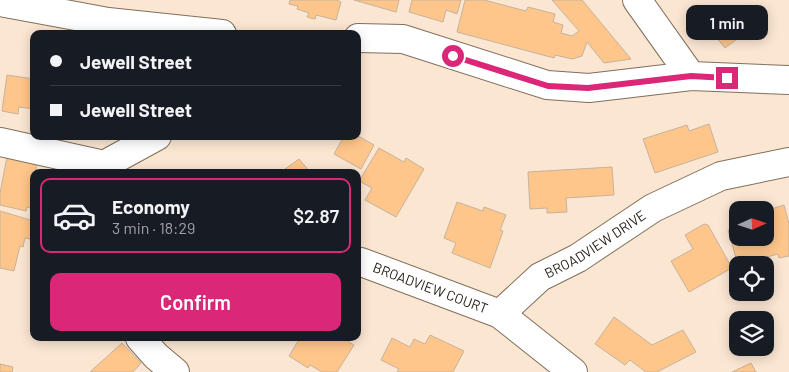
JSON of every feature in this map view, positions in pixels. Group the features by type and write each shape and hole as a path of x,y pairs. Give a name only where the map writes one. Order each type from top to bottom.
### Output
{"street":[{"path":"638,0 691,76"},
{"path":"0,2 108,22 184,30"},
{"path":"361,38 403,39 548,86 588,88 691,76 789,80"},
{"path":"0,142 102,169 150,140"},
{"name":"BROADVIEW DRIVE","path":"500,314 540,277 578,258 653,208 721,176 789,162"},
{"name":"BROADVIEW COURT","path":"361,262 500,314"},
{"path":"500,314 535,344 573,372"},
{"path":"143,341 156,356 175,372"}],"building":[{"path":"290,0 337,0 341,2 336,20 316,15 315,19 307,17 309,13 297,9 298,6 289,4"},
{"path":"354,0 399,0 396,12"},
{"path":"412,0 461,0 457,14 446,10 443,22 409,12"},
{"path":"465,0 484,0 526,11 528,7 555,14 553,22 563,25 561,33 572,36 579,31 552,0 582,0 631,59 604,63 587,42 582,56 572,59 555,55 554,58 457,32"},
{"path":"731,17 744,34 725,48 712,32"},
{"path":"7,75 30,78 30,108 19,107 18,114 2,111"},
{"path":"709,124 718,152 655,173 643,139 687,125 689,131"},
{"path":"361,138 374,145 361,169 334,154 342,140 361,140"},
{"path":"379,148 404,162 406,158 424,169 396,217 365,200 372,188 361,182 361,178"},
{"path":"7,157 37,163 36,169 30,169 30,208 27,207 26,211 0,205 0,193"},
{"path":"299,159 307,169 285,169"},
{"path":"612,167 614,195 566,198 567,212 547,213 547,208 530,209 528,172"},
{"path":"457,202 483,211 484,207 506,215 500,230 503,231 490,268 452,253 456,243 444,238"},
{"path":"784,205 789,224 789,256 779,258 778,254 771,256 735,256 733,246 774,246 774,208"},
{"path":"0,211 30,220 30,239 25,238 23,247 20,246 14,271 0,268"},
{"path":"704,224 708,225 729,263 729,270 689,292 671,261 693,249 685,235"},
{"path":"614,317 652,345 683,330 696,352 657,372 646,372 630,360 625,365 595,344"},
{"path":"430,335 464,351 453,372 397,372 399,369 381,360 392,338 410,347 414,339 425,344"},
{"path":"298,341 347,341 354,345 337,372 322,372 310,365 308,368 289,356"},
{"path":"122,343 141,363 133,372 90,372"},
{"path":"751,363 756,372 732,372"},
{"path":"0,364 13,367 12,372 0,372"}],"route":[{"path":"453,56 548,86 588,88 691,76 727,78"}]}
